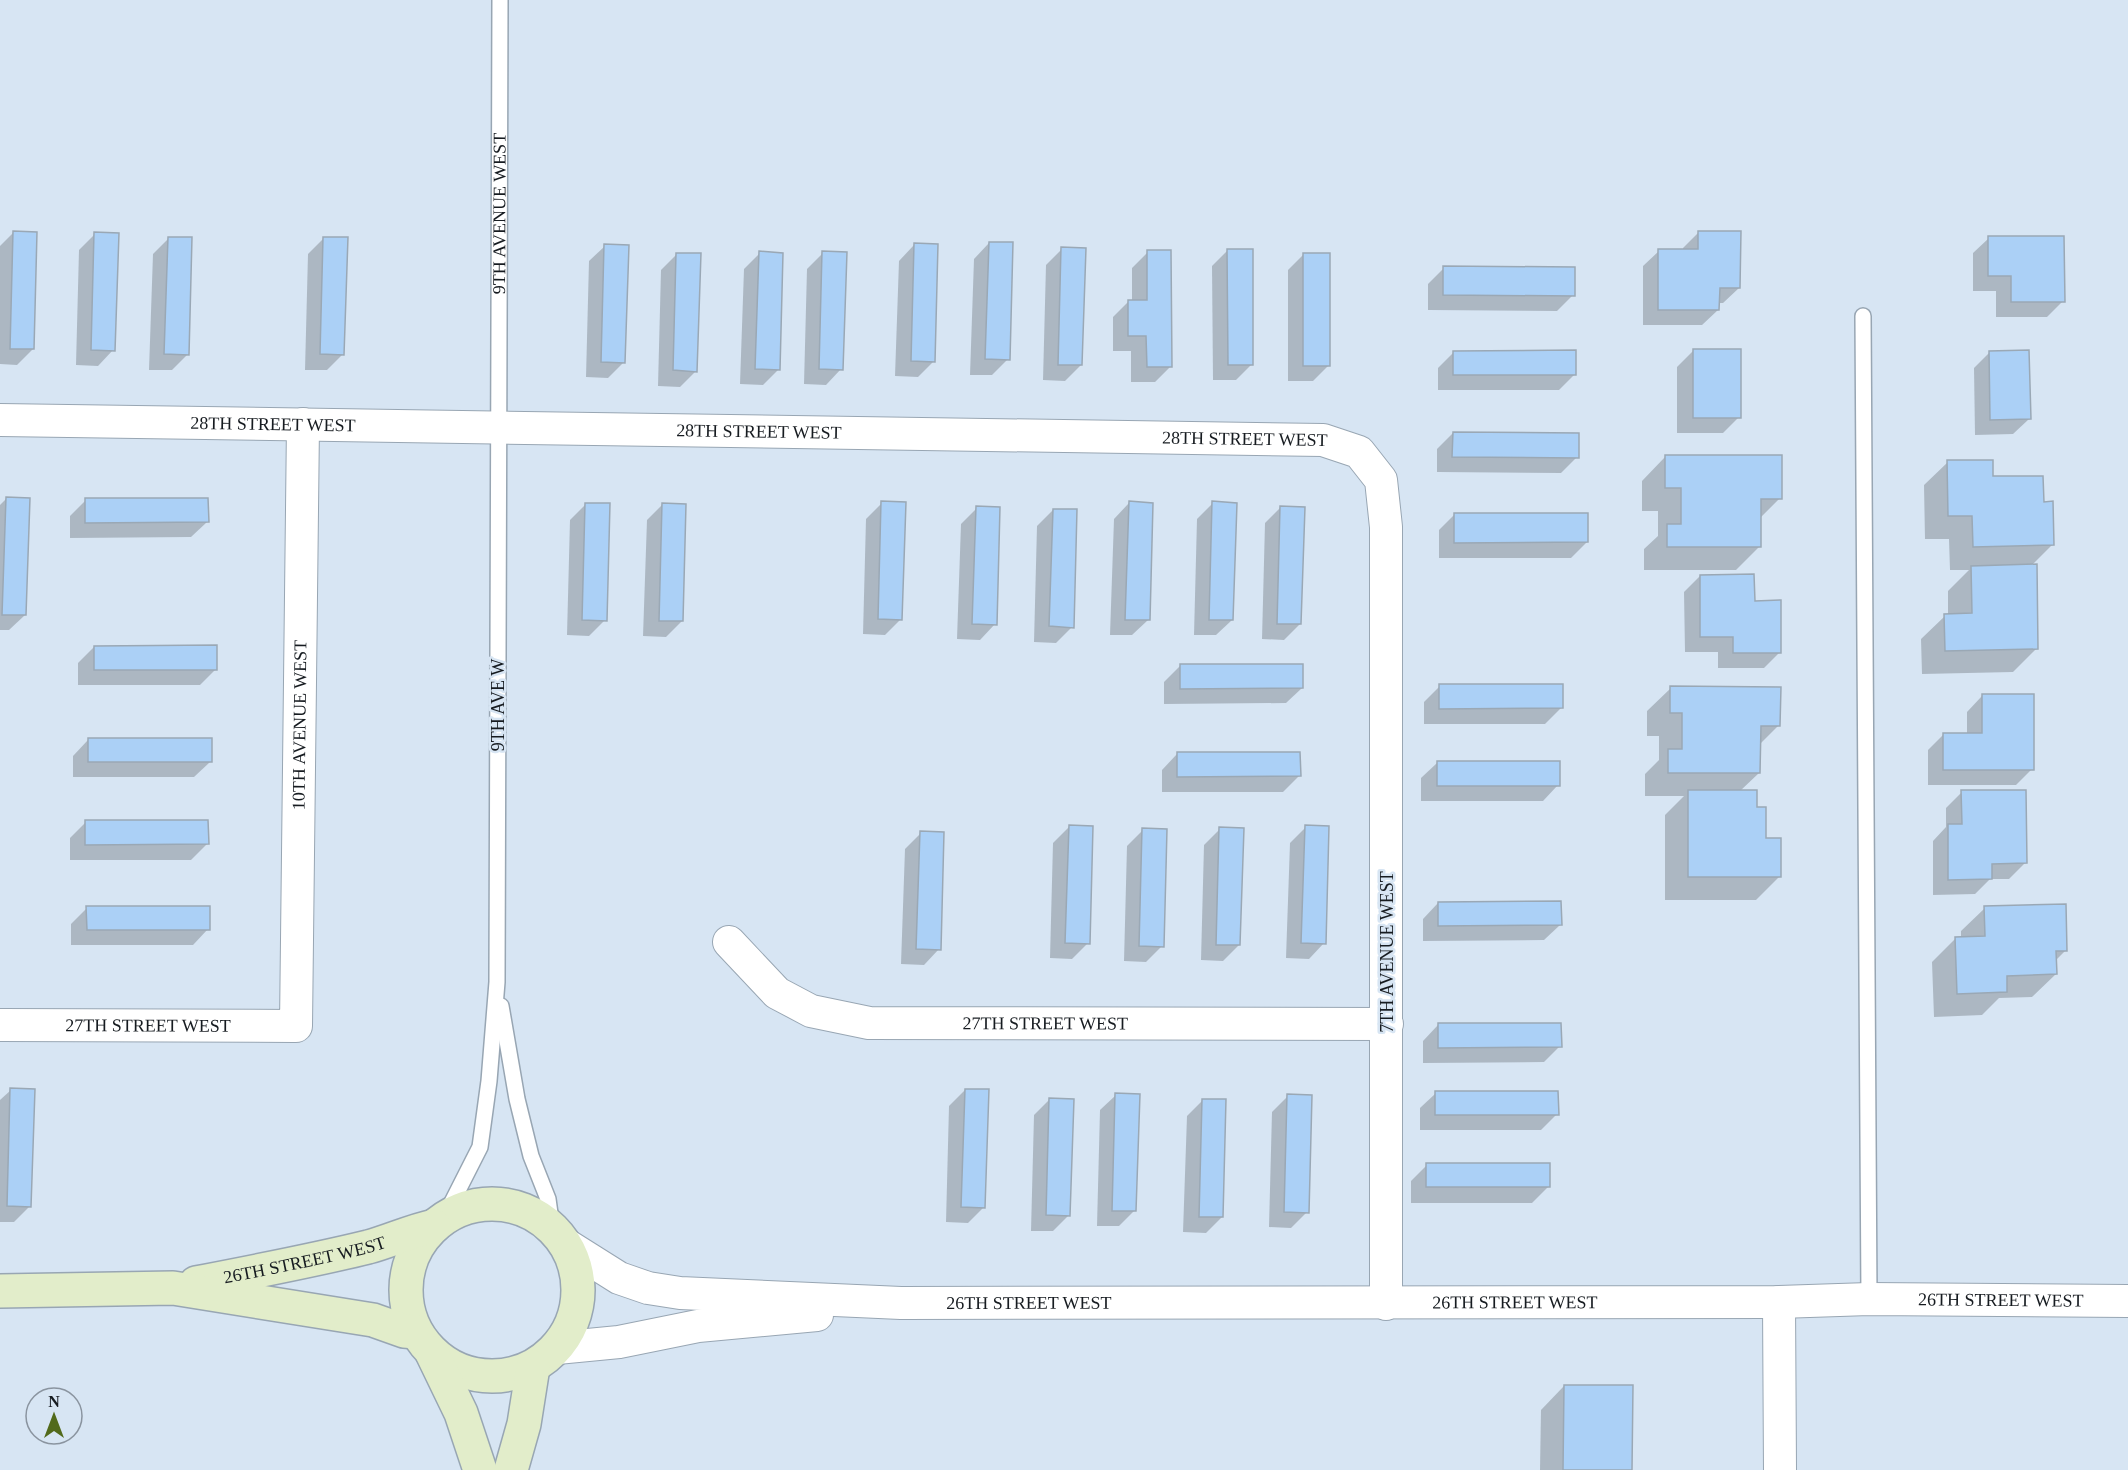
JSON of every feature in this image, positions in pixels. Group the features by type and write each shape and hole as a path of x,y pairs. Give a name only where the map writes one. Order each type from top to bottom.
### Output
{"street":[{"name":"28TH STREET WEST","path":"0,420 1323,440 1359,452 1381,480 1386,527 1386,601"},
{"name":"10TH AVENUE WEST","path":"296,1026 303,424"},
{"name":"7TH AVENUE WEST","path":"1386,601 1386,1304"},
{"name":"27TH STREET WEST","path":"729,942 777,993 811,1011 869,1023 1387,1024"},
{"name":"27TH STREET WEST","path":"0,1025 296,1026"},
{"path":"480,1470 462,1413 407,1308 406,1282 412,1257 425,1235 439,1222 468,1208 493,1204 514,1207 534,1215 558,1236 574,1264 578,1285 577,1307 570,1327 545,1358 511,1470"},
{"name":"26TH STREET WEST","path":"174,1288 371,1246 439,1222"},
{"name":"26TH STREET WEST","path":"558,1236 619,1278 648,1288 670,1292 901,1303 1386,1304 1779,1302 1869,1299 2128,1300"},
{"name":"26TH STREET WEST","path":"0,1291 174,1288 373,1320 404,1331 424,1342"},
{"path":"1779,1302 1780,1470"},
{"name":"26TH STREET WEST","path":"545,1358 698,1326 834,1314 901,1303"},
{"path":"424,1342 453,1367 477,1375 503,1376 545,1358"}],"lane":[{"name":"9TH AVENUE WEST","path":"499,427 500,0"},
{"path":"1863,316 1869,1299"},
{"name":"9TH AVE W","path":"497,982 499,427"},
{"path":"439,1222 480,1147 489,1081 497,982"},
{"path":"497,982 517,1098 531,1156 548,1199 558,1236"}],"building":[{"path":"13,231 37,232 34,349 10,349"},
{"path":"1698,231 1741,231 1740,288 1720,288 1719,310 1658,310 1658,249 1698,249"},
{"path":"94,232 119,233 115,351 91,350"},
{"path":"1988,236 2064,236 2065,302 2011,302 2011,276 1988,276"},
{"path":"168,237 192,237 189,355 164,354"},
{"path":"323,237 348,237 344,355 320,354"},
{"path":"989,242 1013,242 1010,360 985,359"},
{"path":"914,243 938,244 935,362 911,361"},
{"path":"604,244 629,245 625,363 601,362"},
{"path":"1061,247 1086,248 1082,365 1058,365"},
{"path":"1227,249 1253,249 1253,365 1228,365"},
{"path":"1147,250 1171,250 1172,367 1147,367 1146,336 1128,336 1128,300 1147,300"},
{"path":"759,251 783,253 780,370 755,369"},
{"path":"822,251 847,252 843,370 819,369"},
{"path":"676,253 701,253 697,372 673,370"},
{"path":"1303,253 1330,253 1330,366 1303,366"},
{"path":"1443,266 1575,267 1575,296 1443,295"},
{"path":"1693,349 1741,349 1741,418 1693,418"},
{"path":"1576,350 1576,375 1453,375 1453,351"},
{"path":"2029,350 2031,419 1990,420 1989,351"},
{"path":"1453,432 1579,433 1579,458 1452,457"},
{"path":"1665,455 1782,455 1782,499 1761,499 1761,547 1667,547 1667,524 1681,524 1681,488 1665,488"},
{"path":"1947,460 1993,460 1993,476 2043,476 2044,502 2053,501 2054,545 1973,547 1972,516 1948,516"},
{"path":"6,497 30,498 26,615 2,615"},
{"path":"85,498 208,498 209,522 85,523"},
{"path":"881,501 906,502 902,620 878,619"},
{"path":"1129,501 1153,503 1150,620 1125,620"},
{"path":"1212,501 1237,503 1233,620 1209,620"},
{"path":"585,503 610,503 607,621 582,620"},
{"path":"662,503 686,504 683,621 659,621"},
{"path":"976,506 1000,507 997,625 972,624"},
{"path":"1280,506 1305,507 1301,624 1277,624"},
{"path":"1053,509 1077,509 1074,628 1049,626"},
{"path":"1454,513 1588,513 1588,542 1454,543"},
{"path":"2037,564 2038,649 1945,651 1944,614 1972,613 1971,566"},
{"path":"1754,574 1755,601 1781,600 1781,653 1733,653 1733,637 1700,637 1700,575"},
{"path":"217,645 217,670 94,670 94,646"},
{"path":"1180,664 1303,664 1303,688 1180,689"},
{"path":"1439,684 1563,684 1563,708 1439,709"},
{"path":"1670,686 1781,687 1780,726 1761,726 1760,773 1668,773 1668,749 1682,749 1682,713 1670,713"},
{"path":"1982,694 2034,694 2034,770 1943,770 1943,733 1982,733"},
{"path":"88,738 212,738 212,762 88,762"},
{"path":"1177,752 1300,752 1301,776 1177,777"},
{"path":"1437,761 1560,761 1560,786 1437,786"},
{"path":"1688,790 1757,790 1757,807 1766,807 1766,838 1781,838 1781,877 1688,877"},
{"path":"1961,790 2026,790 2027,863 1992,864 1992,879 1948,880 1948,824 1962,824"},
{"path":"85,820 208,820 209,844 85,845"},
{"path":"1069,825 1093,826 1090,944 1065,943"},
{"path":"1305,825 1329,826 1326,944 1301,943"},
{"path":"1219,827 1244,828 1240,945 1216,945"},
{"path":"1142,828 1167,829 1164,947 1139,946"},
{"path":"920,831 944,832 941,950 916,949"},
{"path":"1561,901 1562,925 1438,926 1438,902"},
{"path":"2066,904 2067,951 2056,951 2057,974 2007,976 2007,992 1957,994 1955,937 1985,936 1984,906"},
{"path":"86,906 210,906 210,930 87,930"},
{"path":"1438,1023 1561,1023 1562,1047 1438,1048"},
{"path":"10,1088 35,1089 31,1207 7,1206"},
{"path":"965,1089 989,1089 985,1208 961,1207"},
{"path":"1435,1091 1558,1091 1559,1115 1435,1115"},
{"path":"1115,1093 1140,1094 1136,1211 1112,1211"},
{"path":"1287,1094 1312,1095 1309,1213 1284,1212"},
{"path":"1049,1098 1074,1099 1070,1216 1046,1215"},
{"path":"1202,1099 1226,1099 1223,1217 1199,1217"},
{"path":"1426,1163 1550,1163 1550,1187 1426,1187"},
{"path":"1564,1385 1633,1385 1632,1470 1563,1470"}]}
